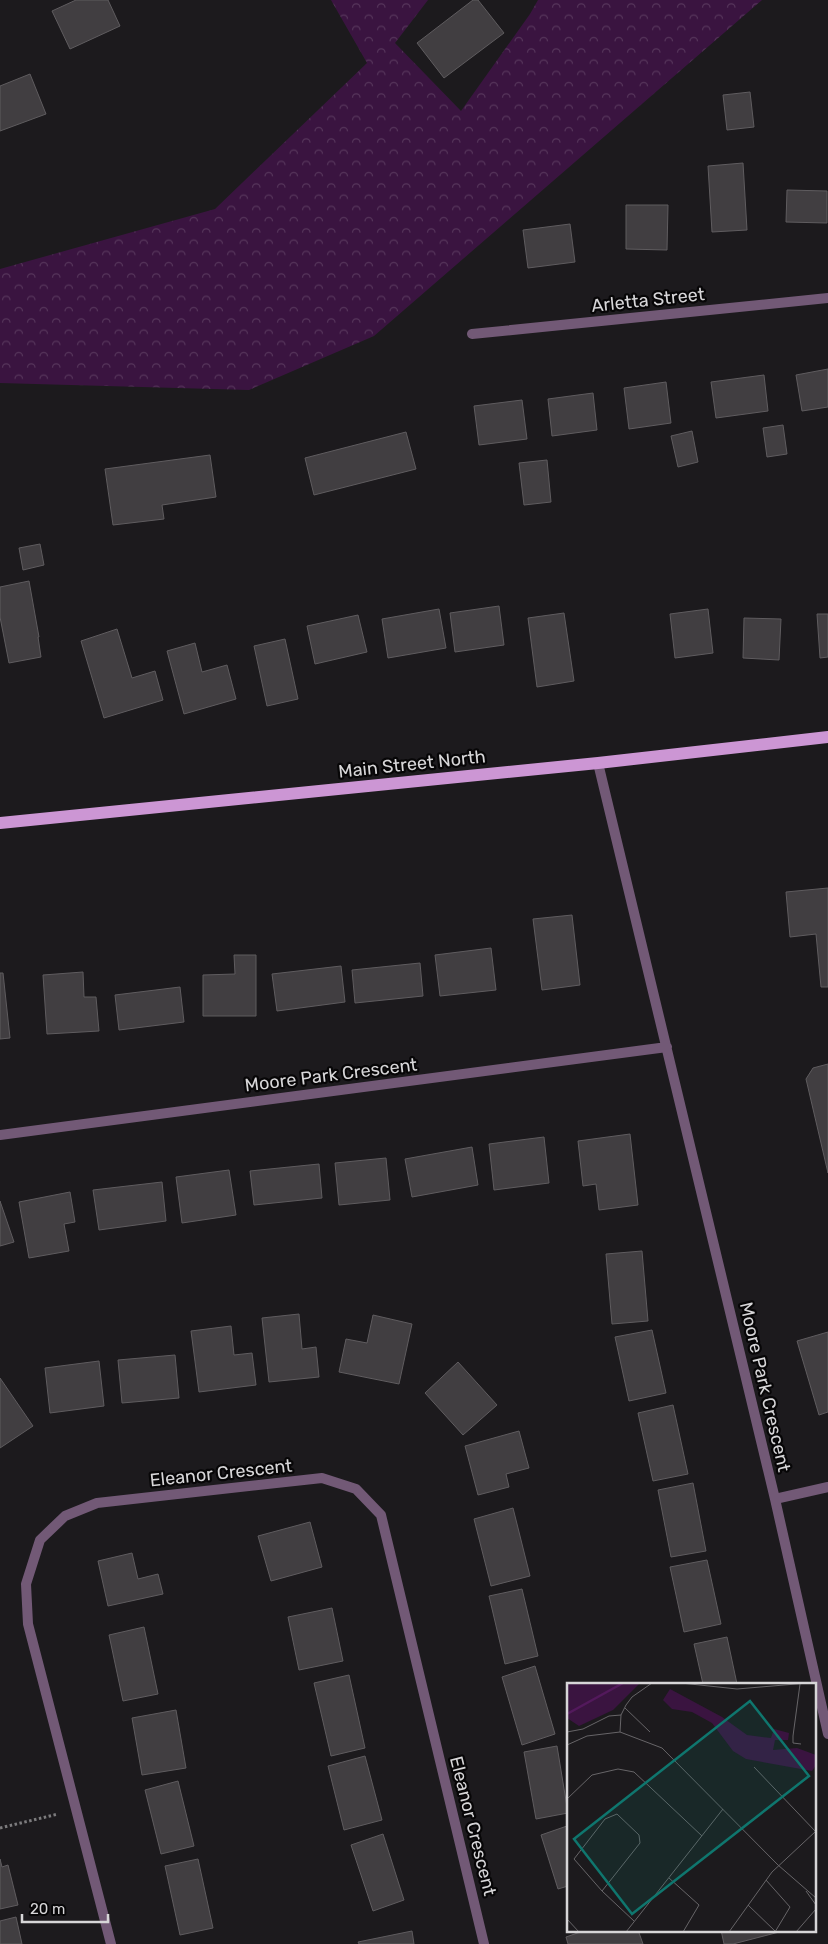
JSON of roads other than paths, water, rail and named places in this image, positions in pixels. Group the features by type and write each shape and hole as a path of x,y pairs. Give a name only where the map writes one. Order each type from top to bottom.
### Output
{"main road":[{"name":"Main Street North","path":"0,823 828,737"}],"street":[{"name":"Arletta Street","path":"472,334 828,298"},
{"name":"Moore Park Crescent","path":"598,762 775,1499 828,1734"},
{"name":"Moore Park Crescent","path":"0,1135 667,1048"},
{"name":"Eleanor Crescent","path":"111,1944 28,1624 26,1584 40,1540 65,1516 97,1503 322,1478 356,1490 381,1514 484,1944"},
{"path":"775,1499 828,1487"}]}
